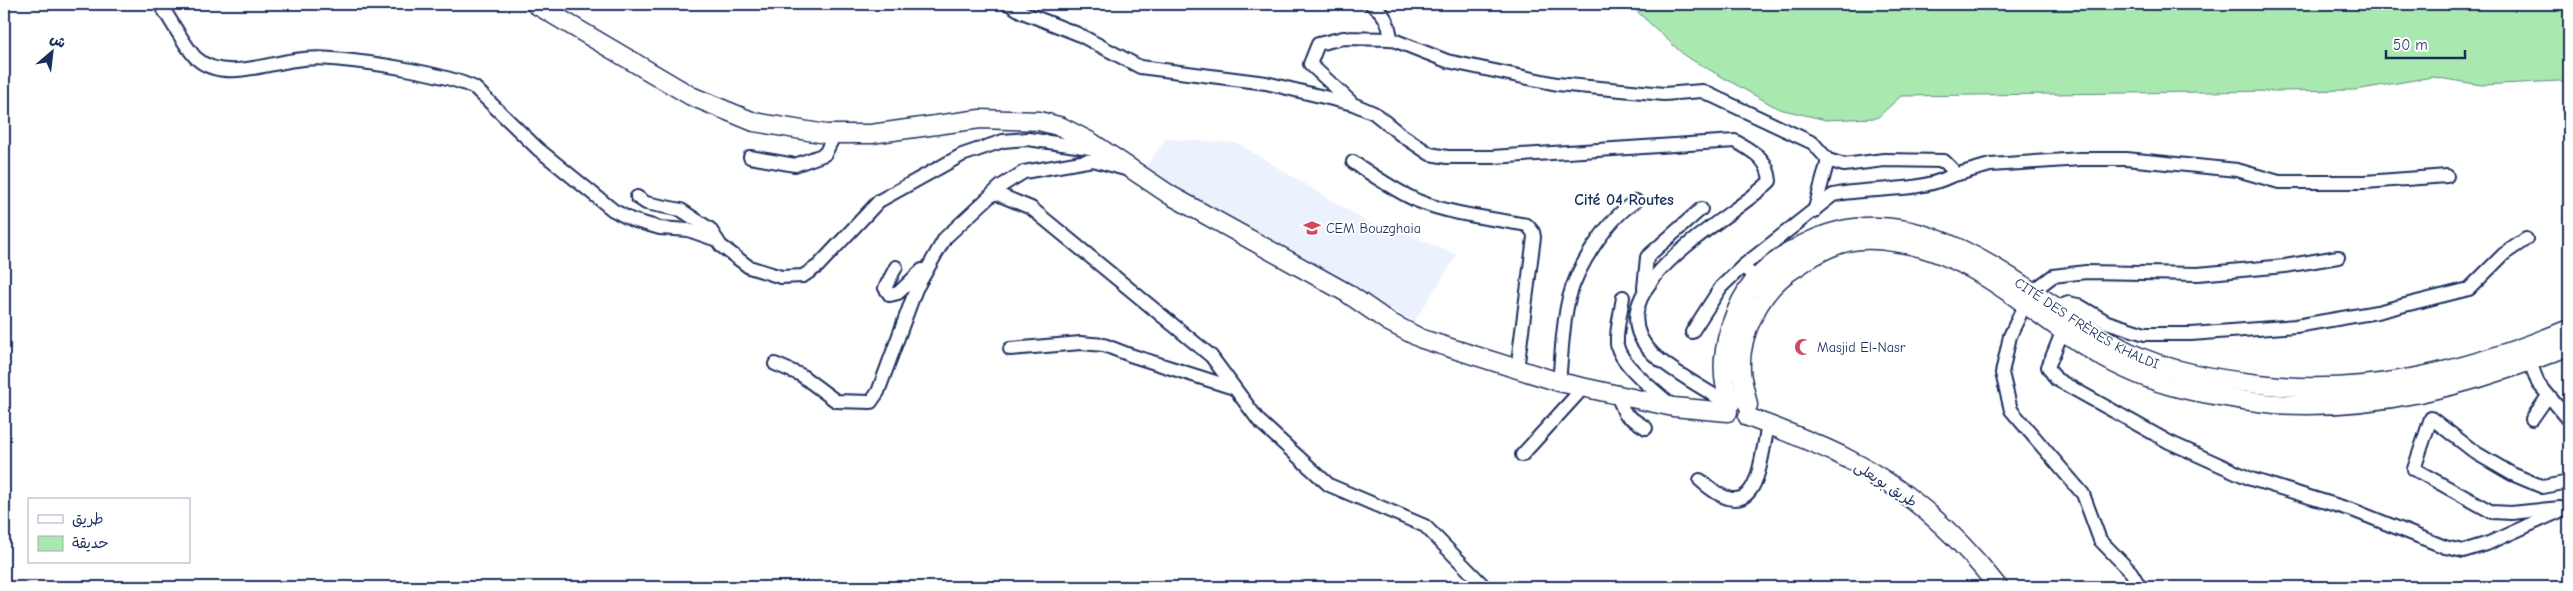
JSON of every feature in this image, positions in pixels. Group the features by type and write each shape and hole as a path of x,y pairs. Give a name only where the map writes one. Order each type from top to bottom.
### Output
{"main road":[{"name":"طريق بويعلى","path":"535,4 691,96 754,122 792,130 835,134 871,134 980,119 1038,120 1062,127 1102,150 1178,200 1347,293 1389,322 1422,340 1517,370 1583,388 1673,407 1737,408 1768,425 1846,458 1904,493 1938,522 1998,587"},
{"name":"CITÉ DES FRÈRES KHALDI","path":"1737,408 1723,378 1725,349 1734,314 1756,279 1789,252 1814,239 1838,230 1876,226 1901,229 1954,246 1999,269 2029,298"},
{"name":"CITÉ DES FRÈRES KHALDI","path":"1737,408 1747,330 1761,302 1783,276 1815,254 1840,244 1871,239 1925,248 1970,266 2029,298 2069,325 2130,352 2157,363 2225,379 2296,388 2348,388 2418,378 2485,361 2569,346"},
{"name":"CITÉ DES FRÈRES KHALDI","path":"2527,355 2569,328"}],"street":[{"path":"160,4 196,58 218,70 241,69 297,59 333,59 400,69 464,82 475,88 538,149 613,210 632,220 660,228 688,230 717,240"},
{"path":"1009,4 1022,12 1078,34 1140,67 1266,83 1353,104 1374,113 1400,134 1430,154 1447,157 1492,157 1735,141 1758,155 1769,169 1770,181 1756,196 1715,221 1662,268 1644,288"},
{"path":"1372,4 1380,10 1389,23 1392,39"},
{"path":"1353,104 1310,64 1318,44 1344,38 1392,39 1447,61 1557,84 1664,94 1702,91 1813,143 1828,160 1844,165 1884,160 1944,161 1952,169 1951,176"},
{"path":"750,157 795,165 825,154 835,134"},
{"path":"638,197 646,203 682,210 710,229 721,246 749,267 781,277 803,276 818,266 879,201 962,155 1003,141 1028,139 1102,150"},
{"path":"1692,332 1721,287 1743,266 1814,212 1833,195 1850,191 1913,188 1937,183 1951,176 1990,165 2081,159 2126,159 2237,170 2279,182 2364,182 2447,176"},
{"path":"775,364 801,375 836,401 871,402 878,392 916,289 944,238 995,192 1024,172 1093,160 1137,173"},
{"path":"1814,212 1828,160"},
{"path":"1353,162 1390,187 1419,201 1461,213 1527,225 1531,228 1534,237 1517,370"},
{"path":"995,192 1030,208 1211,356 1259,421 1329,485 1425,526 1484,587"},
{"path":"1559,382 1567,309 1574,283 1610,223 1636,202"},
{"path":"1700,208 1647,257 1644,288 1639,305 1638,325 1647,347 1654,355 1737,408"},
{"path":"2050,312 2068,303 2078,305 2107,322 2145,334 2191,334 2296,326 2377,312 2469,289 2504,254 2526,239"},
{"path":"2140,587 2131,572 2100,540 2083,494 2011,410 2002,373 2010,336 2029,298 2053,276 2086,272 2198,274 2285,266 2338,257"},
{"path":"896,267 885,288 890,295 898,293 931,262"},
{"path":"1743,266 1756,279"},
{"path":"1623,297 1617,338 1619,351 1642,379 1673,407"},
{"path":"2069,325 2048,367 2056,378 2169,442 2252,479 2354,511 2445,547 2463,551 2489,543 2569,507"},
{"path":"1010,349 1081,343 1104,345 1234,388"},
{"path":"2527,355 2538,383 2569,420"},
{"path":"1639,400 1642,379"},
{"path":"1522,455 1583,388"},
{"path":"1617,395 1626,414 1646,428"},
{"path":"2532,419 2548,396"},
{"path":"2569,482 2543,487 2512,474 2476,453 2431,418 2414,469 2492,512 2511,513 2569,507"},
{"path":"1700,480 1723,498 1735,500 1746,496 1755,486 1768,425"}],"shaded area":[{"name":"CEM Bouzghaia","path":"1166,139 1237,143 1369,223 1396,233 1402,232 1457,255 1414,322 1272,245 1145,167"}],"green space":[{"path":"1629,4 2569,4 2569,87 2560,81 2481,85 2433,77 2355,90 1901,96 1877,118 1826,120 1779,109 1685,56"}],"place":[{"name":"CEM Bouzghaia","path":"1312,228"},
{"name":"Masjid El-Nasr","path":"1803,347"}],"district":[{"name":"Cité 04 Routes","path":"1624,199"}]}
